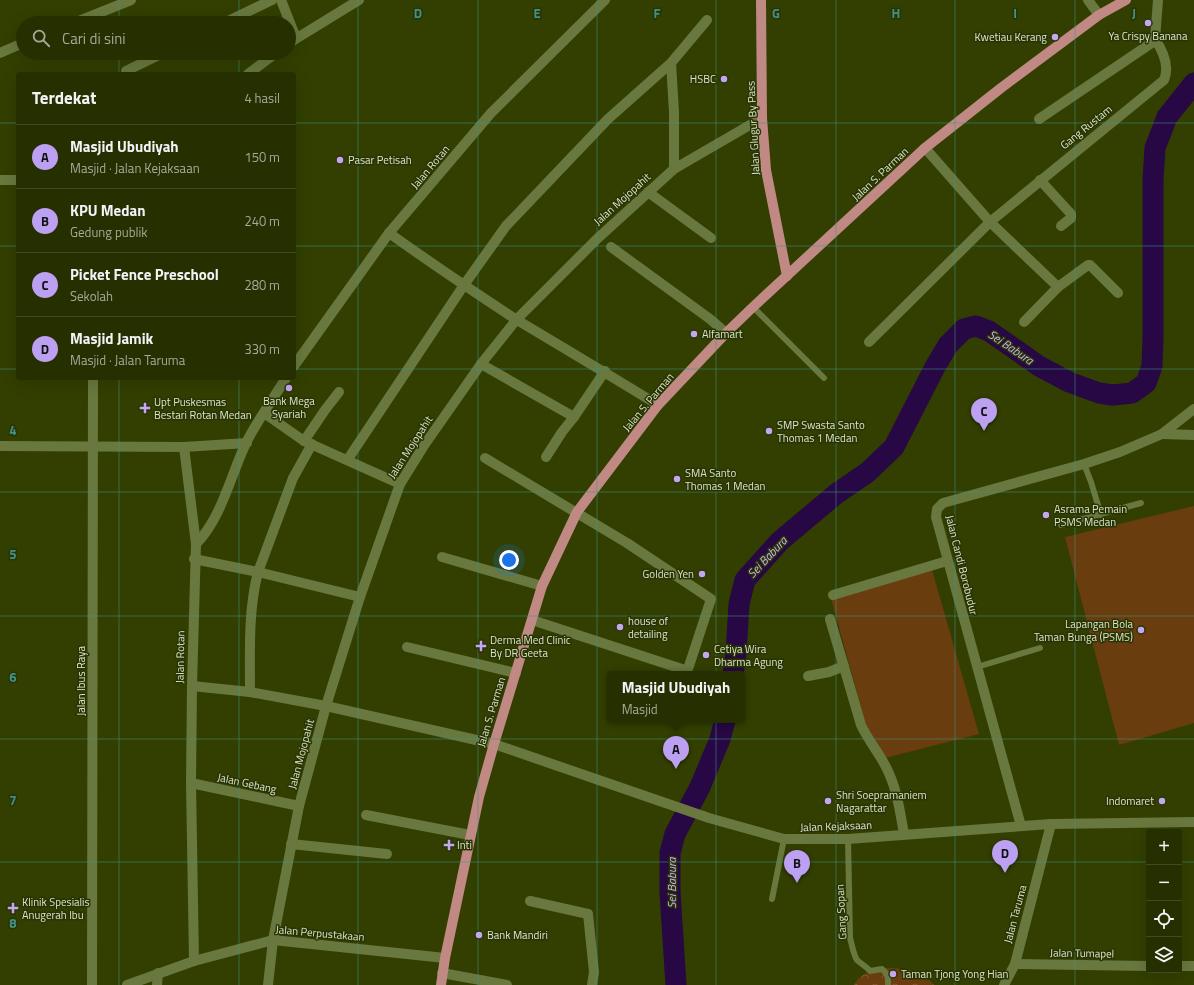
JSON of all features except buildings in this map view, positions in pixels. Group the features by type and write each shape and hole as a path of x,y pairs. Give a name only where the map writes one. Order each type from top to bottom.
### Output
{"main road":[{"name":"Jalan Glugur By Pass","path":"761,0 762,118 766,170 787,276"},
{"name":"Jalan S. Parman","path":"441,985 442,973 470,836 494,744 542,586 577,512 658,405 726,333 753,307 925,148 1001,88 1099,15 1126,0"}],"street":[{"path":"91,16 131,0"},
{"path":"239,16 272,0"},
{"path":"282,0 286,16"},
{"path":"296,39 359,0"},
{"name":"Jalan Rotan","path":"296,363 389,233 491,113 605,0"},
{"path":"1088,0 1099,15"},
{"path":"1039,119 1141,51 1155,38 1158,0"},
{"path":"348,460 464,285 511,220 608,119 671,63 707,20"},
{"name":"Gang Rustam","path":"869,342 990,222 1164,80 1167,72 1166,65 1160,47 1155,38"},
{"path":"0,53 16,46"},
{"path":"126,71 148,60"},
{"path":"251,72 267,60"},
{"path":"671,63 674,112 674,169"},
{"name":"Jalan Mojopahit","path":"268,985 273,940 299,806 326,706 360,597 400,484 423,447 481,364 517,319 598,238 674,169 762,118"},
{"path":"925,148 990,222 1058,286"},
{"path":"0,180 16,180"},
{"path":"1040,180 1071,214 1071,218 1061,226"},
{"path":"648,192 711,238"},
{"path":"389,233 464,285 517,319 658,405"},
{"path":"610,247 710,319 726,333"},
{"path":"1024,322 1058,286 1086,265 1090,265 1118,293"},
{"path":"481,364 574,417"},
{"path":"546,458 562,432 574,417 604,372"},
{"name":"Jalan Ibus Raya","path":"92,985 93,380"},
{"path":"196,544 214,520 247,443 285,380"},
{"path":"250,692 250,632 255,585 258,572 308,442 325,410 339,392"},
{"name":"Jalan Candi Borobudur","path":"1021,826 947,561 936,517 937,509 943,503 1084,464 1120,452 1162,434 1194,409"},
{"path":"264,413 308,442 400,484"},
{"path":"1162,434 1194,435"},
{"path":"0,446 184,447 247,443"},
{"name":"Jalan Rotan","path":"184,447 196,544 194,559 191,783 194,962"},
{"path":"485,458 577,512 710,597 711,601 688,669 683,669 532,620"},
{"path":"442,556 542,586"},
{"path":"194,559 258,572 360,597"},
{"path":"834,595 947,561"},
{"path":"830,619 861,725 868,739 887,768 897,798 904,834"},
{"path":"407,647 516,674"},
{"path":"808,676 818,675 844,666"},
{"name":"Jalan Kejaksaan","path":"192,686 250,692 326,706 494,744 709,818 784,839 848,839 1051,824 1194,822"},
{"name":"Jalan Gebang","path":"191,783 299,806"},
{"path":"366,815 470,836"},
{"name":"Jalan Taruma","path":"1004,985 1015,964 1051,824"},
{"path":"291,844 387,854"},
{"path":"530,901 589,914 594,972 592,985"},
{"name":"Jalan Perpustakaan","path":"127,985 158,973 273,940 445,958"},
{"name":"Jalan Tumapel","path":"1015,964 1146,966"},
{"path":"1182,966 1194,966"},
{"path":"157,985 158,973"},
{"path":"442,973 507,985"}],"lane":[{"path":"753,307 824,378"},
{"path":"1084,464 1101,515"},
{"path":"1061,525 1141,504"},
{"path":"977,667 1040,648"},
{"path":"772,899 784,839"},
{"name":"Gang Sopan","path":"848,839 850,938 854,953 858,960 870,971 882,969 888,976 888,985"}],"green space":[{"name":"Lapangan Bola Taman Bunga (PSMS)","path":"1194,506 1194,723 1119,745 1065,537"},
{"path":"932,570 979,734 885,758 870,740 831,598"},
{"name":"Taman Tjong Yong Hian","path":"885,968 906,969 918,972 929,979 934,985 854,985 860,977 871,971"}],"waterway":[{"name":"Sei Babura","path":"733,671 739,604 745,580 780,541 836,494 868,472 894,447 948,345 964,329 976,326 989,331 1039,366 1069,382 1099,393 1113,395 1132,393 1146,383 1152,366 1153,180 1155,148 1167,117 1194,83"},
{"name":"Sei Babura","path":"676,985 670,892 670,853 675,834 700,787 720,739 724,723"}],"place":[{"name":"Ya Crispy Banana","path":"1148,23"},
{"name":"Kwetiau Kerang","path":"1055,37"},
{"name":"HSBC","path":"724,79"},
{"name":"Pasar Petisah","path":"340,160"},
{"name":"Alfamart","path":"694,334"},
{"name":"Bank Mega Syariah","path":"289,388"},
{"name":"Upt Puskesmas Bestari Rotan Medan","path":"145,408"},
{"name":"SMP Swasta Santo Thomas 1 Medan","path":"769,431"},
{"name":"Picket Fence Preschool","path":"984,431"},
{"name":"SMA Santo Thomas 1 Medan","path":"677,479"},
{"name":"Asrama Pemain PSMS Medan","path":"1046,515"},
{"name":"Golden Yen","path":"702,574"},
{"name":"house of detailing","path":"620,627"},
{"name":"Lapangan Bola Taman Bunga (PSMS)","path":"1141,630"},
{"name":"Derma Med Clinic By DR Geeta","path":"481,646"},
{"name":"Cetiya Wira Dharma Agung","path":"706,655"},
{"name":"Masjid Ubudiyah","path":"676,769"},
{"name":"Shri Soepramaniem Nagarattar","path":"828,801"},
{"name":"Indomaret","path":"1162,801"},
{"name":"Inti","path":"449,845"},
{"name":"Masjid Jamik","path":"1005,873"},
{"name":"KPU Medan","path":"797,883"},
{"name":"Klinik Spesialis Anugerah Ibu","path":"13,908"},
{"name":"Bank Mandiri","path":"479,935"},
{"name":"Taman Tjong Yong Hian","path":"893,974"}]}
